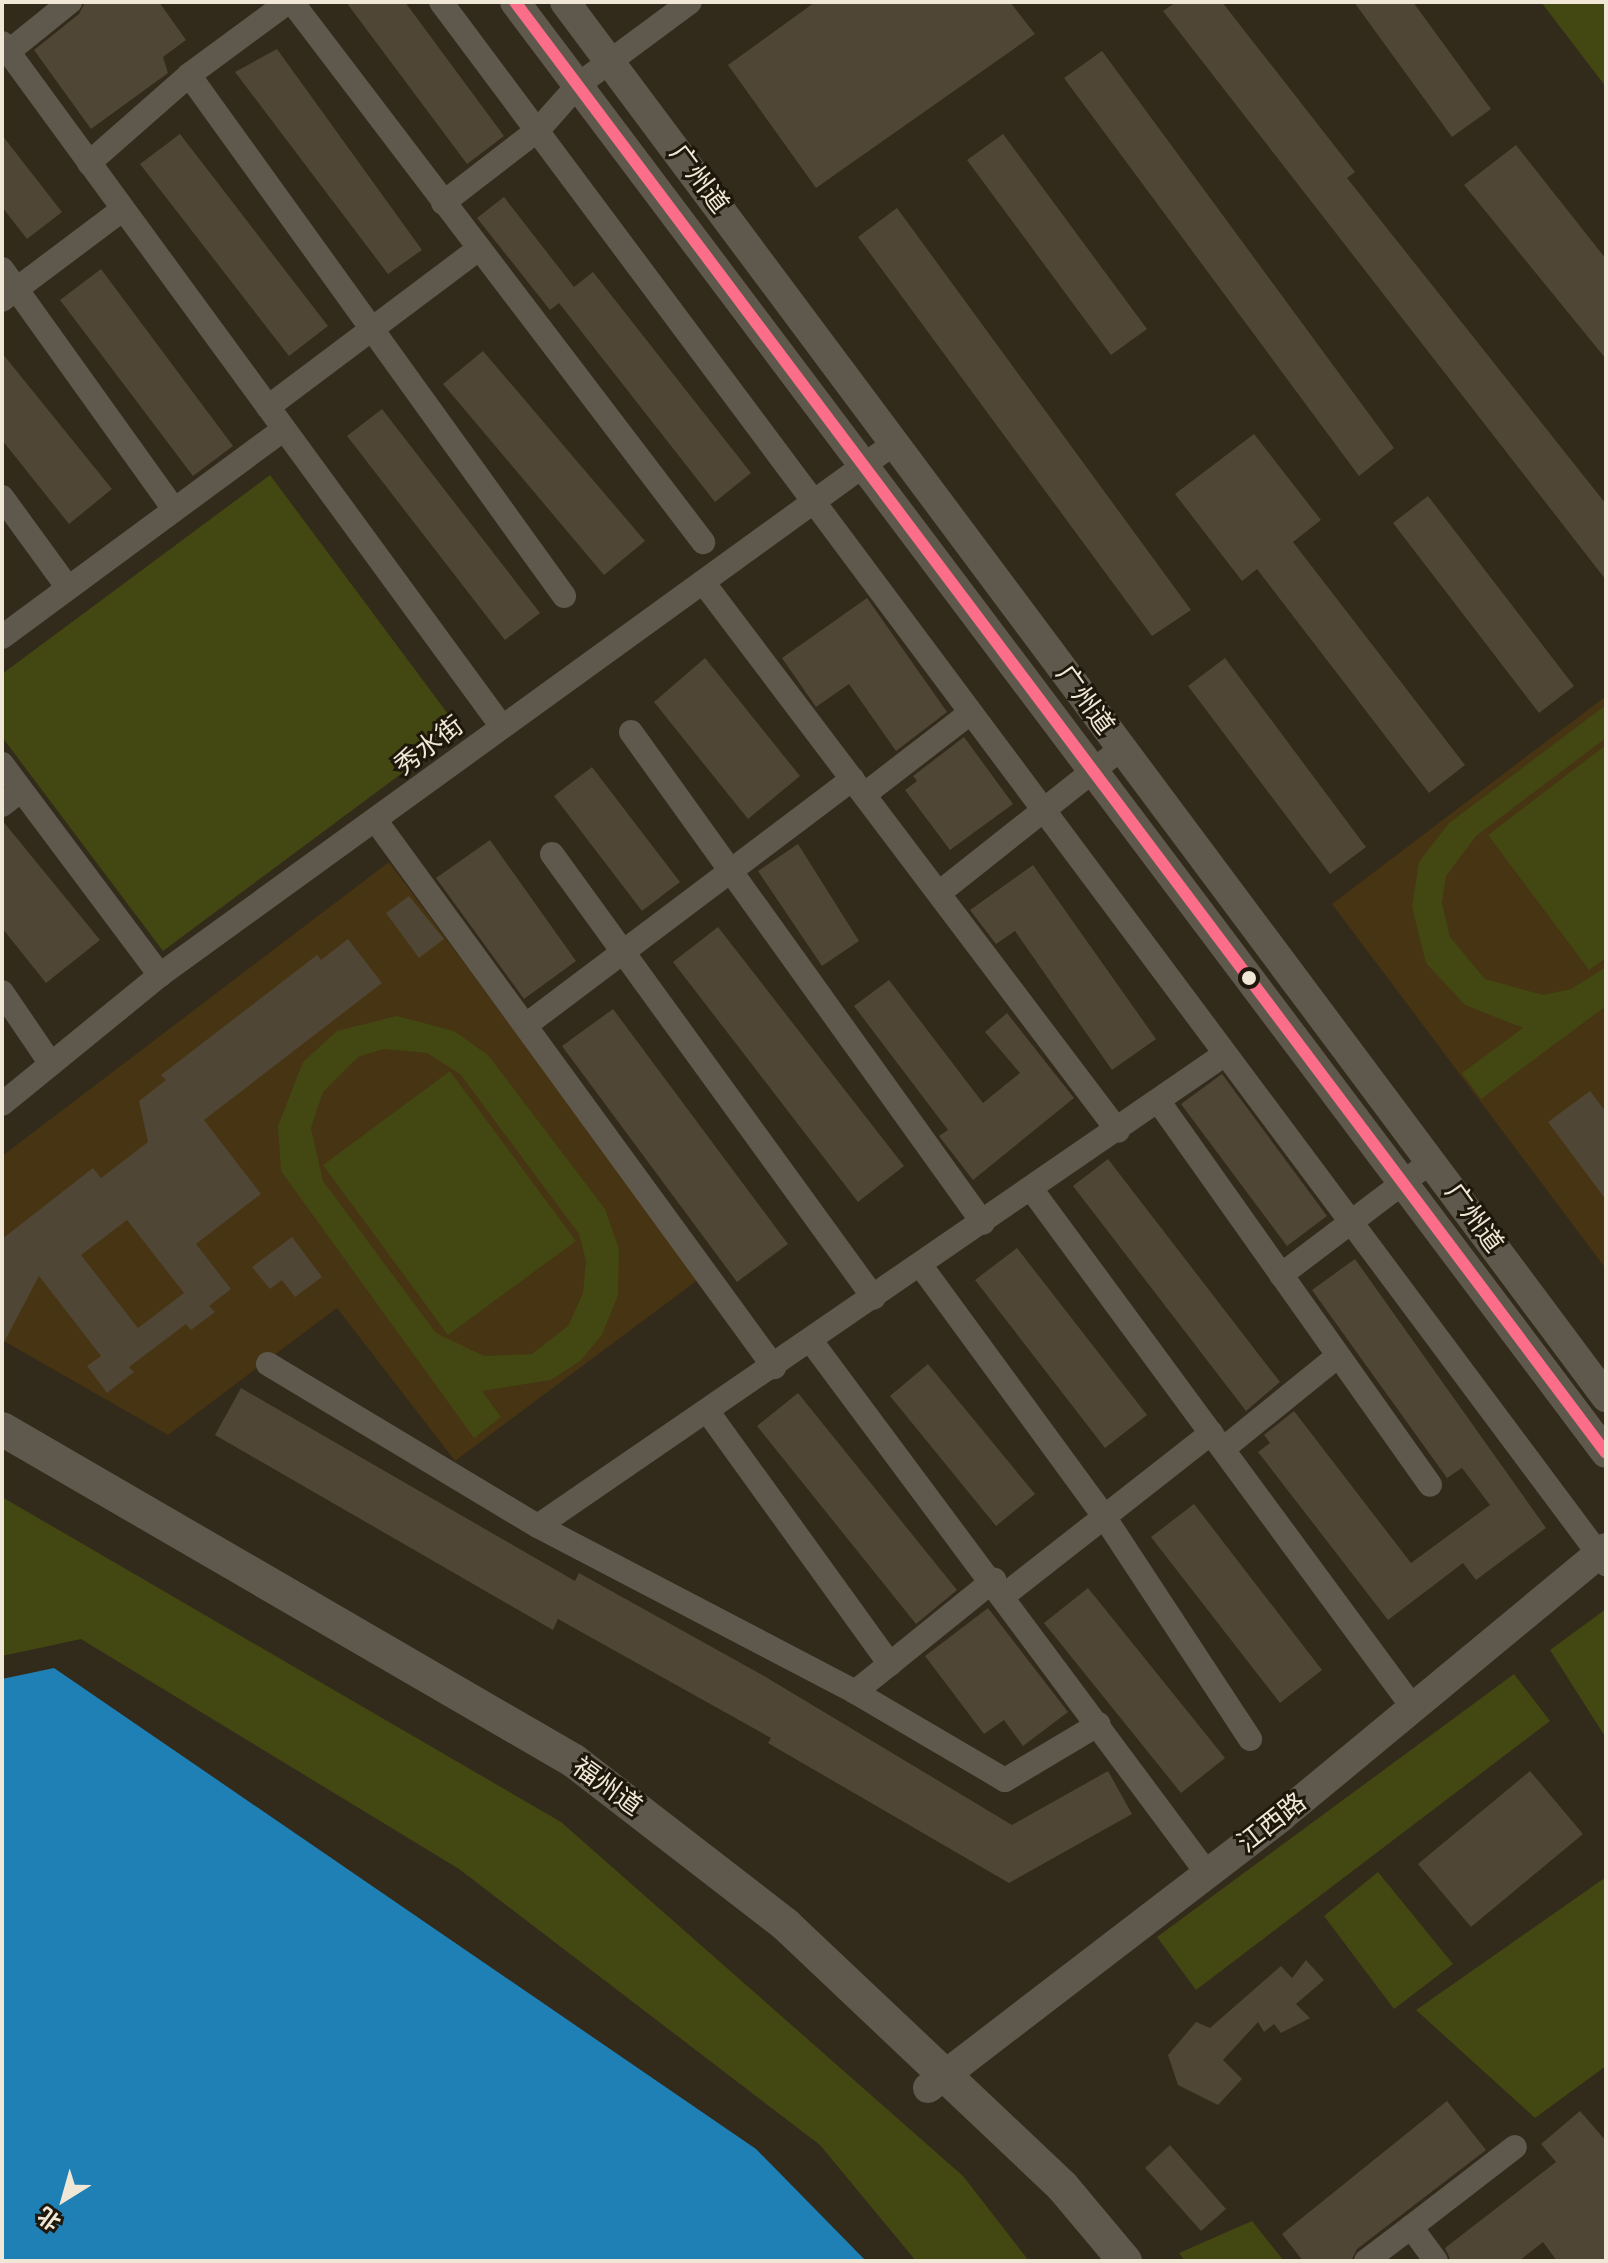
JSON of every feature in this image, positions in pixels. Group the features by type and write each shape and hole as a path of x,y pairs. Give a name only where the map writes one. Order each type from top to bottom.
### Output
{"main road":[{"name":"福州道","path":"2,1429 574,1761 786,1925 937,2081 1094,2261"},
{"name":"福州道","path":"2,1456 579,1787 722,1896 1062,2186 1125,2261"}],"street":[{"path":"70,2 5,48 502,727"},
{"path":"89,163 189,75 290,2 703,542"},
{"path":"441,2 539,129 1222,1056 1603,1555"},
{"name":"广州道","path":"515,2 1606,1453"},
{"name":"广州道","path":"565,2 1606,1397"},
{"path":"443,203 539,129 578,85 690,2"},
{"path":"189,75 564,596"},
{"path":"9,295 123,209"},
{"path":"268,407 477,250"},
{"path":"2,269 9,295 174,509"},
{"path":"2,637 284,429"},
{"name":"秀水街","path":"2,1104 160,975 896,442"},
{"path":"2,497 68,588"},
{"path":"703,582 1118,1131"},
{"path":"526,1025 730,872 969,714"},
{"path":"631,732 983,1223"},
{"path":"939,893 1121,749"},
{"path":"2,764 12,797 160,975"},
{"path":"376,821 774,1367"},
{"path":"552,854 874,1298"},
{"path":"2,992 51,1064"},
{"path":"538,1526 1118,1131 1222,1056"},
{"path":"1159,1102 1430,1485"},
{"path":"1281,1275 1432,1161"},
{"path":"1032,1190 1414,1709"},
{"path":"921,1266 1103,1515 1250,1739"},
{"path":"811,1341 1207,1873"},
{"path":"855,1692 890,1664 1103,1515 1217,1441 1338,1356"},
{"path":"268,1364 538,1526 855,1692 1005,1780 1099,1724"},
{"path":"708,1412 890,1664"},
{"name":"江西路","path":"937,2081 1207,1873 1603,1555"},
{"path":"1366,2261 1515,2147"},
{"path":"1411,2227 1436,2261"}],"shaded area":[{"path":"1606,696 1606,1269 1332,904"},
{"path":"389,862 699,1279 455,1461 337,1308 168,1435 2,1340 2,1156"}],"green space":[{"path":"1541,2 1606,2 1606,87"},
{"path":"270,475 460,730 163,951 2,737 2,674"},
{"path":"1606,705 1606,738 1476,836 1446,876 1442,903 1450,937 1485,979 1543,995 1571,989 1606,967 1606,1006 1481,1099 1462,1073 1523,1028 1465,1005 1426,963 1412,907 1419,862 1449,823"},
{"path":"1606,745 1606,958 1589,970 1488,835"},
{"path":"397,1016 454,1031 488,1055 605,1209 619,1249 618,1295 602,1335 580,1361 551,1380 482,1391 501,1417 474,1438 281,1171 278,1126 303,1062 337,1031","holes":["383,1049 427,1053 460,1074 579,1234 586,1261 583,1293 568,1326 532,1354 484,1356 436,1333 323,1181 311,1128 323,1092 358,1057"]},
{"path":"450,1071 576,1241 448,1335 323,1165"},
{"path":"2,1497 561,1822 963,2176 1029,2261 916,2261 820,2145 459,1869 81,1639 2,1656"},
{"path":"1606,1609 1606,1738 1550,1650"},
{"path":"1514,1674 1550,1721 1196,1990 1157,1937"},
{"path":"1378,1872 1453,1964 1394,2009 1324,1916"},
{"path":"1606,1877 1606,2066 1535,2118 1416,2010"},
{"path":"1252,2221 1284,2261 1185,2261 1179,2253"}],"water":[{"path":"54,1668 756,2149 866,2261 2,2261 2,1679"}],"building":[{"path":"85,2 159,2 186,40 163,57 168,73 91,129 34,50 79,14"},
{"path":"346,2 405,2 504,136 467,164"},
{"path":"815,2 1010,2 1035,34 816,188 728,65"},
{"path":"1176,2 1222,2 1355,172 1347,178 1606,504 1606,580 1163,11"},
{"path":"1354,2 1413,2 1491,109 1452,137"},
{"path":"277,49 422,250 388,274 235,72"},
{"path":"1102,51 1394,448 1359,476 1064,78"},
{"path":"180,134 328,326 289,356 140,164"},
{"path":"1003,134 1147,329 1111,355 967,160"},
{"path":"2,135 62,212 27,239 2,207"},
{"path":"1516,145 1606,259 1606,359 1464,185"},
{"path":"504,197 574,287 593,272 751,473 715,502 559,303 550,310 477,218"},
{"path":"897,208 1191,610 1152,636 858,237"},
{"path":"101,269 233,446 193,476 60,300"},
{"path":"483,351 645,541 604,575 443,384"},
{"path":"2,353 112,489 69,524 2,440"},
{"path":"382,409 540,613 505,640 347,436"},
{"path":"1254,434 1321,520 1293,542 1465,765 1429,793 1257,569 1242,581 1175,494"},
{"path":"1428,496 1574,686 1539,713 1393,523"},
{"path":"867,598 947,712 896,751 849,684 816,707 782,658"},
{"path":"705,658 800,776 748,819 654,702"},
{"path":"1225,658 1366,847 1330,874 1188,686"},
{"path":"964,737 1013,804 950,850 905,790 917,781 913,776"},
{"path":"592,767 680,882 642,911 554,796"},
{"path":"2,820 100,940 46,983 2,928"},
{"path":"490,840 576,961 524,999 436,878"},
{"path":"798,844 859,941 822,966 758,871"},
{"path":"1033,865 1156,1039 1112,1070 1015,931 996,944 970,910"},
{"path":"409,896 444,939 419,958 386,913"},
{"path":"718,927 904,1166 858,1202 673,962"},
{"path":"348,939 382,983 204,1120 261,1194 196,1244 231,1289 209,1306 215,1312 191,1330 186,1324 129,1367 134,1372 107,1393 87,1366 101,1356 39,1276 2,1346 2,1239 93,1168 101,1178 148,1142 139,1101 166,1080 161,1075 317,955 321,960","holes":["127,1220 184,1293 138,1328 81,1255"]},
{"path":"889,980 983,1103 1020,1073 985,1032 1007,1013 1074,1098 973,1180 939,1136 948,1130 854,1006"},
{"path":"613,1009 788,1244 737,1282 562,1046"},
{"path":"1222,1074 1327,1216 1287,1246 1181,1104"},
{"path":"1590,1091 1606,1112 1606,1200 1548,1122"},
{"path":"1108,1159 1280,1382 1246,1411 1073,1186"},
{"path":"292,1237 322,1277 295,1297 282,1280 270,1289 252,1267"},
{"path":"1017,1248 1147,1415 1105,1448 975,1280"},
{"path":"1355,1259 1546,1528 1476,1580 1463,1563 1388,1620 1258,1452 1270,1443 1264,1435 1294,1411 1411,1563 1490,1505 1462,1468 1447,1478 1312,1290"},
{"path":"928,1364 1035,1494 996,1526 890,1396"},
{"path":"241,1388 575,1581 579,1573 764,1676 1012,1825 1108,1771 1132,1814 1009,1883 768,1743 771,1738 558,1619 553,1630 215,1435"},
{"path":"798,1393 957,1590 916,1624 757,1426"},
{"path":"1194,1504 1322,1670 1280,1703 1151,1537"},
{"path":"1088,1588 1225,1758 1181,1793 1044,1623"},
{"path":"988,1608 1068,1712 1023,1746 1004,1720 984,1734 925,1656"},
{"path":"1530,1771 1583,1834 1471,1927 1418,1864"},
{"path":"1306,1960 1324,1980 1296,2004 1310,2018 1281,2033 1274,2024 1264,2032 1258,2022 1223,2060 1242,2079 1218,2105 1178,2085 1168,2055 1196,2022 1210,2028 1281,1966 1292,1978"},
{"path":"1447,2101 1486,2150 1357,2249 1351,2261 1303,2261 1282,2234"},
{"path":"1580,2111 1606,2141 1606,2261 1557,2261 1543,2242 1519,2261 1451,2261 1445,2248 1556,2162 1541,2144"},
{"path":"1170,2145 1226,2209 1201,2231 1145,2168"}],"transit line":[{"path":"515,2 1606,1453"}]}
